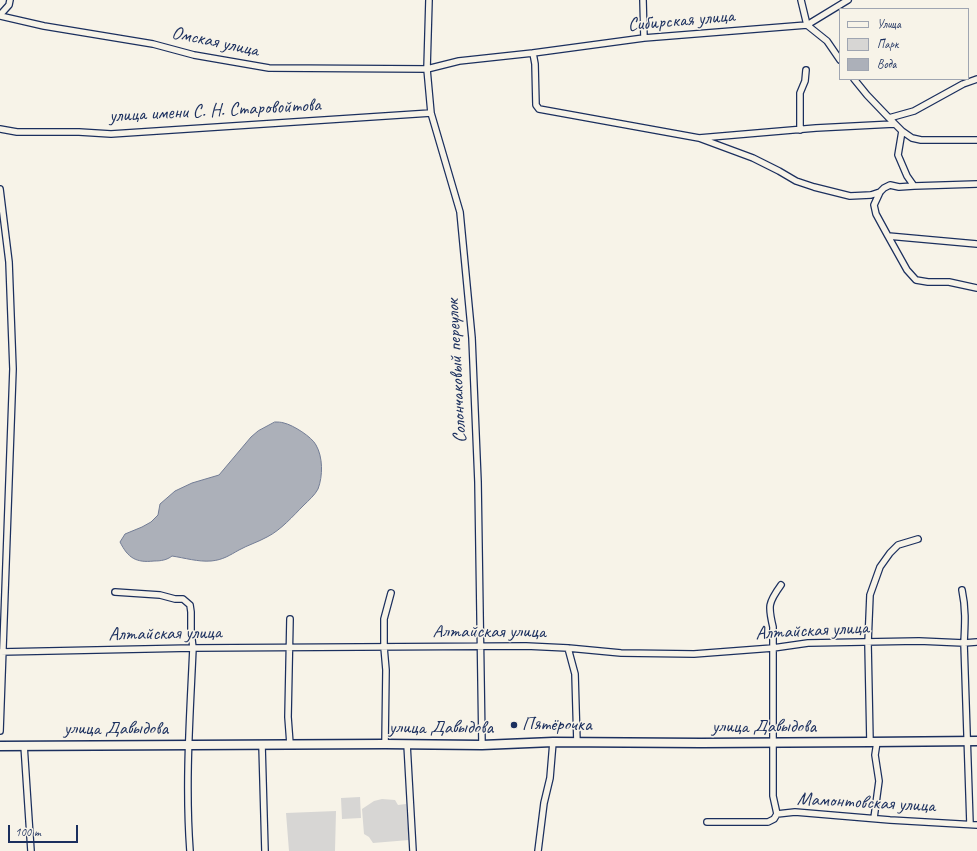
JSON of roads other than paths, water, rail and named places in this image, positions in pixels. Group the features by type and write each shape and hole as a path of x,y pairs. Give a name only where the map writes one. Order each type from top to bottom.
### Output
{"main road":[{"name":"улица Давыдова","path":"0,746 290,744 482,745 553,742 773,743 977,741"}],"street":[{"path":"0,16 9,5 10,0"},
{"name":"Солончаковый переулок","path":"429,0 427,69 431,113 460,212 471,330 478,482 482,745"},
{"path":"643,0 644,38"},
{"path":"801,0 807,25 827,41 839,59"},
{"path":"807,25 848,0"},
{"name":"Омская улица","path":"0,16 44,26 153,44 194,55 269,68 427,69"},
{"name":"Сибирская улица","path":"427,69 459,61 644,38 807,25"},
{"path":"532,53 535,64 536,104 539,109 699,138 752,158 796,181 850,196 871,195 880,192"},
{"path":"800,130 800,92 805,81 806,70"},
{"path":"889,118 914,111 963,84 977,79"},
{"path":"855,80 894,124 912,138 921,140 977,140"},
{"name":"улица имени С. Н. Старовойтова","path":"0,129 17,132 79,132 111,134 431,113"},
{"path":"699,138 816,128 894,124"},
{"path":"902,131 898,155 907,176 914,186"},
{"path":"977,184 914,186 899,188 890,185 880,192 874,205 876,214 907,270 916,280 928,282 950,282 977,288"},
{"path":"0,189 9,262 13,369 2,603 0,731"},
{"path":"888,236 977,244"},
{"path":"874,818 879,781 875,756 868,643 870,595 880,567 890,553 898,545 918,539"},
{"path":"777,814 773,796 773,627 770,604 772,597 781,585"},
{"path":"962,590 966,621 964,643 970,824"},
{"path":"115,592 160,595 175,599 183,599 190,605 192,612 191,631 193,648 188,762 190,851"},
{"path":"385,744 386,670 384,619 391,593"},
{"path":"290,619 288,717 290,744"},
{"name":"Алтайская улица","path":"1,652 193,648 526,646 621,653 694,654 773,648 808,643 920,641 964,643 977,642"},
{"path":"568,648 575,674 577,743"},
{"path":"538,851 544,803 550,778 553,742"},
{"path":"407,744 413,851"},
{"path":"24,745 31,851"},
{"path":"262,745 265,851"},
{"name":"Мамонтовская улица","path":"708,822 768,822 774,819 777,814 795,812 890,820 977,825"}],"water":[{"path":"275,422 292,426 311,438 320,455 322,467 320,484 317,491 282,527 264,539 219,560 201,561 172,556 161,560 142,561 133,558 126,552 120,542 125,534 151,522 158,515 160,504 175,491 192,483 219,475 251,437 258,431"}],"place":[{"name":"Пятёрочка","path":"514,725"}]}
